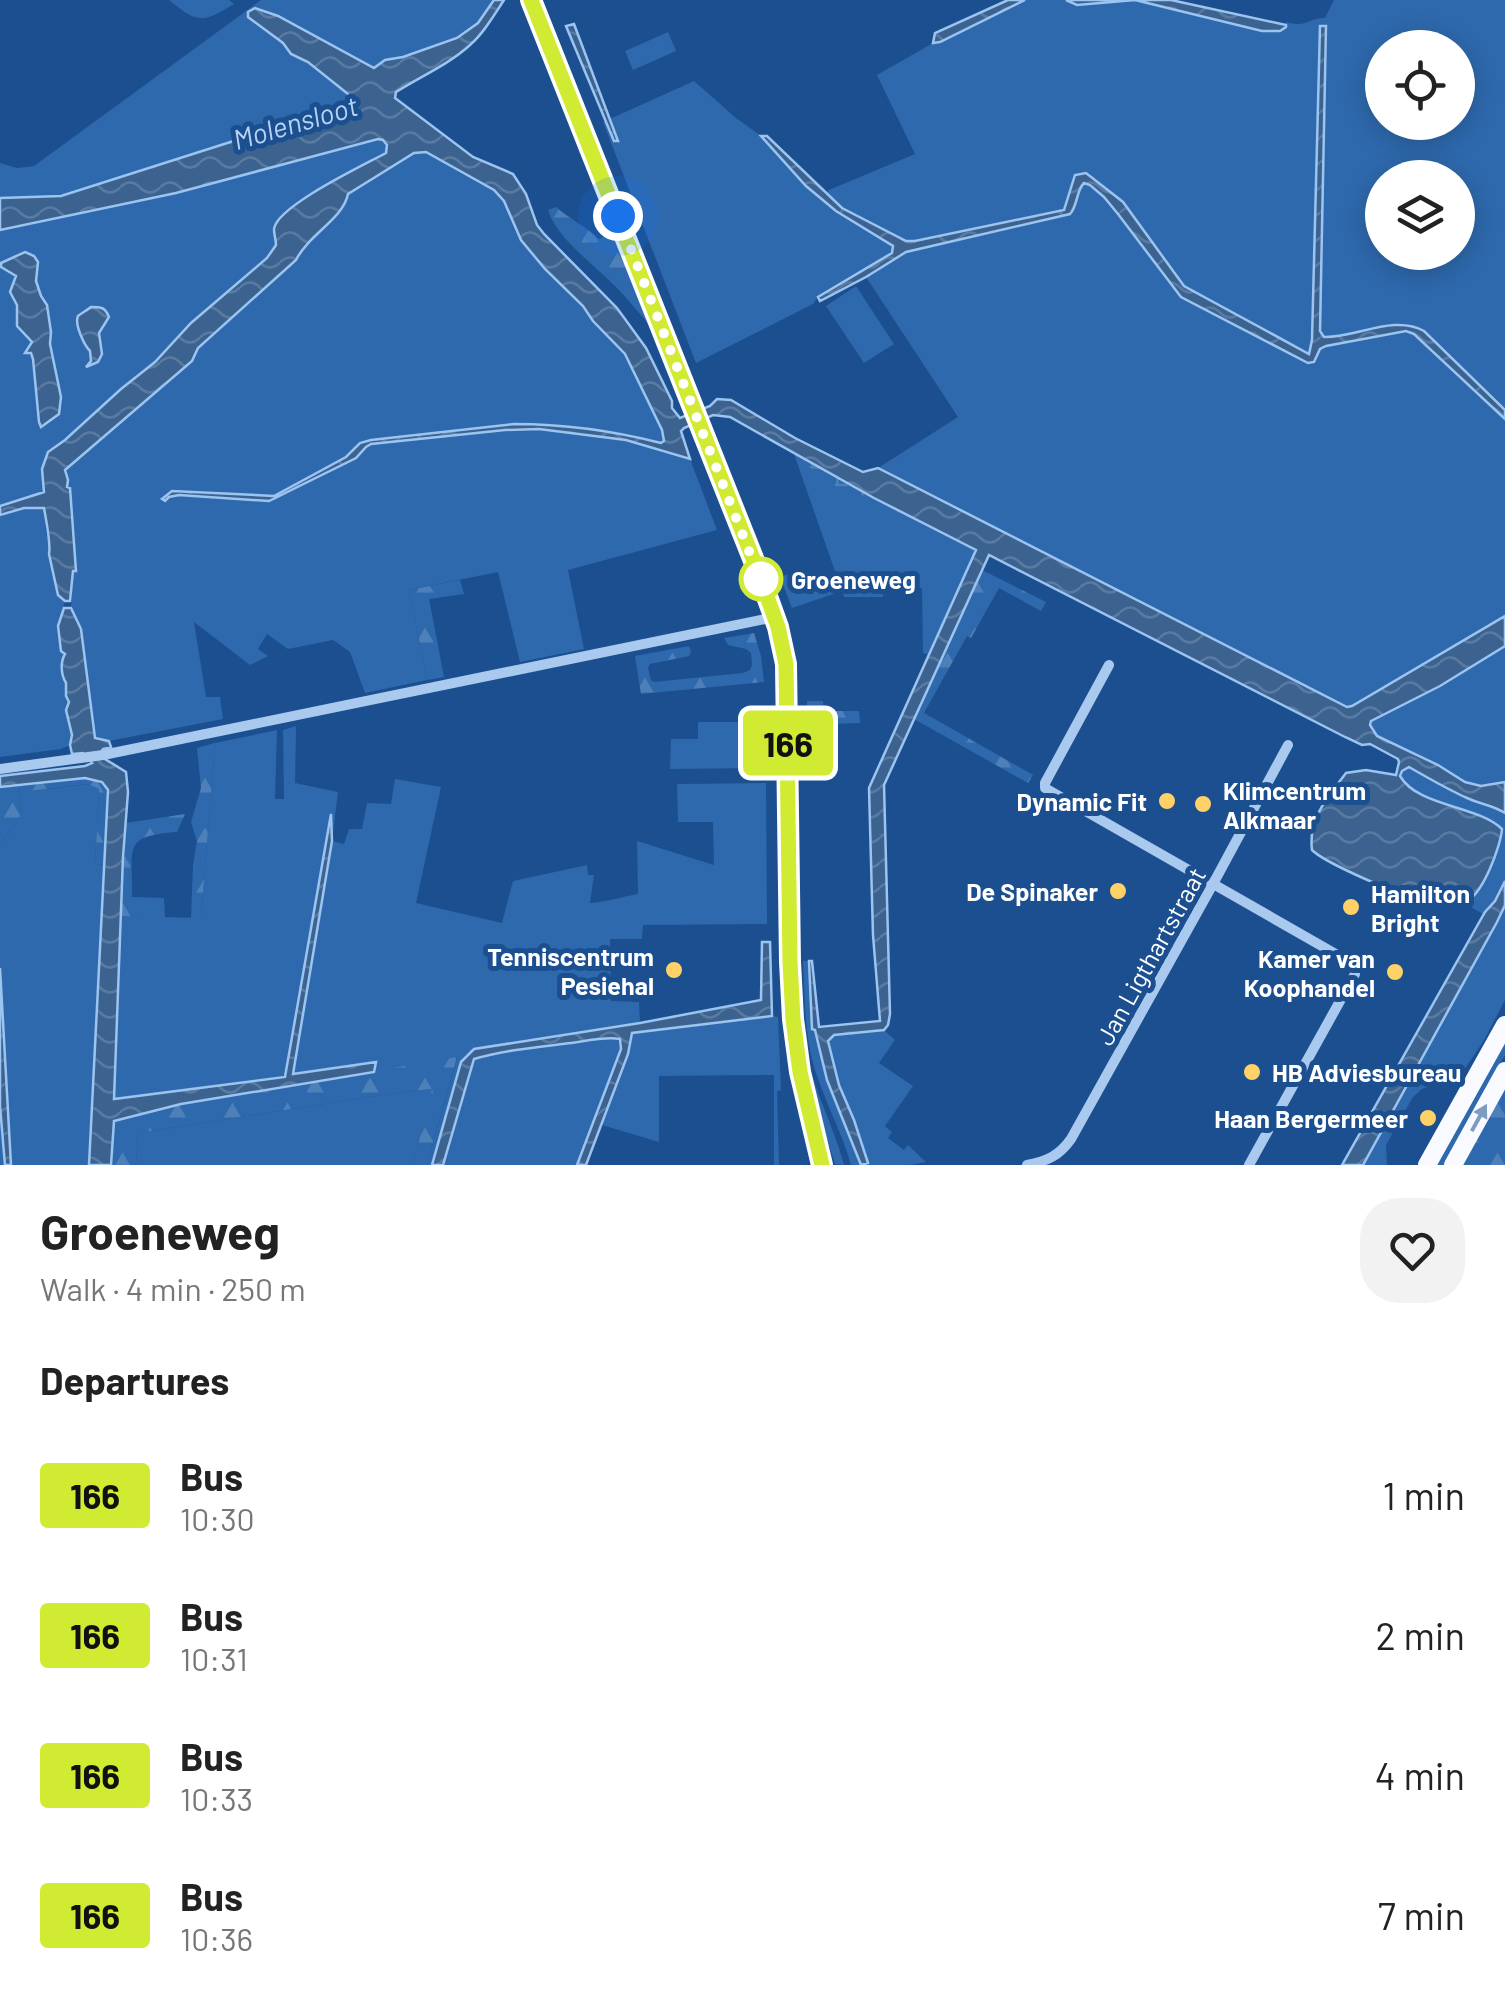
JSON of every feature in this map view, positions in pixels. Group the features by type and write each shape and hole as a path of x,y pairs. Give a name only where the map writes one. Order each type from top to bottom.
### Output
{"highway":[{"path":"1428,1165 1505,1025"},
{"path":"1460,1084 1488,1056"},
{"path":"1452,1165 1505,1071"}],"main road":[{"path":"531,0 696,417 761,620 784,654 788,686 793,1019 800,1072 822,1165"}],"street":[{"path":"0,768 89,758 761,620"},
{"path":"1109,666 1044,783 1045,788 1352,963 1356,970 1250,1165"},
{"name":"Jan Ligthartstraat","path":"1027,1165 1063,1157 1288,744"}],"green space":[{"path":"169,0 229,0 234,4 201,18"},
{"path":"261,0 494,0 478,23 457,39 385,60 374,68 248,17 291,54 308,62 353,98 353,103 61,196 0,198 0,163 17,168 34,166"},
{"path":"1025,0 1066,0 1077,5 1135,0 1262,31 1280,31 1286,22 1299,24 1325,18 1334,0 1505,0 1505,410 1424,331 1400,325 1323,337 1320,331 1326,27 1320,27 1309,354 1184,286 1123,202 1086,173 1075,175 1064,210 915,241 906,241 842,208 827,193 829,190 915,154 877,75 933,43"},
{"path":"668,32 676,51 633,70 625,51"},
{"path":"694,81 761,136 806,186 836,211 893,246 892,253 818,297 813,304 696,363 603,122"},
{"path":"378,139 387,145 386,153 294,204 267,258 191,323 155,362 48,452 42,469 45,492 0,506 0,230 176,193"},
{"path":"427,152 494,190 504,201 521,240 625,354 664,441 537,424 360,443 347,457 274,496 172,491 163,500 179,495 269,501 356,458 371,444 539,429 626,440 690,459 717,530 568,570 584,649 520,662 498,572 409,590 427,680 365,693 350,652 333,640 288,649 267,634 258,649 268,656 250,665 194,622 206,697 220,697 223,719 109,741 95,738 81,629 71,608 76,570 65,470 192,361 198,348 296,260 339,211 347,194 414,153"},
{"path":"1084,183 1104,197 1181,297 1308,362 1314,361 1326,346 1406,331 1414,334 1505,419 1505,616 1347,707 878,468 958,417 866,277 906,252 1070,214"},
{"path":"556,207 599,239 615,233 654,330 560,231 548,210"},
{"path":"856,286 894,344 864,363 826,306"},
{"path":"794,454 976,550 929,655 923,653 922,588 883,588 883,597 844,597"},
{"path":"805,460 883,503 862,495 846,506 836,505 832,501 837,492 833,479 810,468"},
{"path":"24,508 44,508 57,595 65,601 58,626 65,654 69,702 66,710 72,740 61,749 0,757 0,515"},
{"path":"982,570 1046,602 1041,611 999,588 924,713 1033,775 1028,783 914,719"},
{"path":"794,572 802,588 838,577 842,591 792,608 780,577"},
{"path":"460,580 464,594 429,599 444,677 427,680 409,590"},
{"path":"754,633 764,682 641,694 635,656 689,646 689,656 650,664 654,682 743,673 752,665 751,653 728,645 724,638"},
{"path":"1505,646 1505,782 1472,785 1377,736 1371,721 1440,686"},
{"path":"807,701 823,701 824,711 859,711 860,723 828,724 828,770 809,770"},
{"path":"698,722 765,722 765,768 670,769 671,739 698,739"},
{"path":"296,726 295,783 338,792 286,1077 114,1100 121,916 201,918 215,743 277,730 275,799 284,799 283,730"},
{"path":"215,743 201,919 191,918 197,841 191,822 201,788 197,748"},
{"path":"1408,767 1505,813 1505,1000 1460,1076 1422,1089 1413,1097 1386,1145 1387,1165 1363,1165 1497,922 1462,902 1476,891 1499,849 1497,824 1445,805 1407,785 1400,776"},
{"path":"85,778 102,782 108,789 104,865 95,864 99,789 88,784 31,791 31,785"},
{"path":"395,779 441,787 416,903 502,923 513,881 587,865 588,875 594,875 590,903 638,894 637,841 714,865 713,822 678,822 677,784 766,783 767,924 643,925 642,939 610,939 611,1001 639,1002 640,1023 474,1050 461,1062 432,1165 427,1165 457,1058 374,1072 376,1062 292,1075 332,841 344,844 349,829 362,829 367,803 391,804"},
{"path":"89,784 99,789 95,864 104,865 89,1165 0,1165 0,844 21,815 19,786 31,785 32,791"},
{"path":"19,786 21,815 0,844 0,787"},
{"path":"185,814 177,832 138,841 132,856 132,897 164,898 165,918 121,916 126,823"},
{"path":"803,961 809,961 812,1028 826,1080 861,1164 868,1162 827,1041 834,1035 884,1030 895,1040 879,1063 913,1086 885,1126 892,1132 888,1138 904,1150 908,1145 926,1162 851,1165 811,1057"},
{"path":"799,963 809,1060 844,1165 835,1164 808,1076 799,1024"},
{"path":"778,1017 779,1165 774,1165 774,1075 659,1076 659,1142 602,1125 628,1055 632,1032"},
{"path":"612,1037 621,1039 621,1049 577,1165 443,1165 473,1059"},
{"path":"1505,1041 1505,1055 1444,1165 1436,1165"},
{"path":"457,1057 427,1165 413,1165 432,1089 138,1133 136,1165 112,1165 114,1121 181,1104"},
{"path":"1505,1084 1505,1165 1460,1165"},
{"path":"433,1089 413,1165 136,1165 138,1133"}],"water":[{"name":"Molensloot","path":"494,0 504,0 475,40 453,59 396,92 395,98 473,157 513,174 526,194 537,225 617,308 646,348 680,418 710,406 717,399 731,400 863,472 878,468 1347,707 1505,616 1505,646 1370,725 1377,736 1465,782 1481,786 1505,782 1505,813 1460,795 1409,767 1400,776 1420,794 1478,815 1502,829 1484,881 1471,898 1464,902 1445,901 1403,893 1355,875 1312,850 1316,818 1346,773 1366,770 1396,775 1398,759 1370,744 1362,745 1345,737 989,555 884,785 888,1025 884,1030 834,1035 828,1041 839,1085 868,1163 861,1165 827,1080 812,1029 809,961 819,1027 880,1021 869,788 976,550 730,417 713,415 681,431 690,459 626,440 539,429 505,430 371,444 356,458 269,501 179,495 162,499 172,491 274,496 371,440 514,424 570,427 664,441 625,354 521,240 504,201 494,190 426,152 414,153 348,194 340,211 296,260 198,348 192,361 65,470 70,488 76,571 70,601 58,595 44,508 24,508 0,515 0,506 44,492 42,469 48,452 155,362 191,323 267,258 276,245 274,229 290,209 386,153 387,145 378,139 176,193 0,230 0,198 61,196 353,103 353,98 308,62 291,54 283,43 248,17 248,12 255,8 278,16 374,68 385,60 457,38 478,23"},
{"path":"1008,0 1025,0 933,43 935,33"},
{"path":"1066,0 1135,0 1077,5"},
{"path":"1135,0 1171,0 1286,27 1262,31"},
{"path":"574,24 618,141 614,141 566,26"},
{"path":"1320,26 1326,26 1320,331 1324,337 1400,325 1424,331 1505,410 1505,419 1414,334 1406,331 1326,346 1314,362 1308,363 1181,297 1104,197 1084,183 1070,214 906,252 820,301 818,297 892,253 893,246 836,211 806,186 761,136 767,136 842,208 906,241 1064,210 1075,175 1086,173 1123,202 1184,286 1309,354"},
{"path":"25,252 38,262 36,281 47,305 61,397 59,414 41,427 33,359 31,353 25,353 32,342 17,326 17,305 10,292 16,276 1,267 1,263"},
{"path":"91,307 102,308 109,317 99,333 102,354 98,362 86,367 91,361 90,351 77,320"},
{"path":"64,608 71,608 81,629 95,738 109,741 111,747 100,753 126,772 114,1099 285,1077 331,814 332,841 293,1074 376,1062 374,1072 181,1104 114,1121 111,1165 89,1165 108,790 102,782 85,778 0,787 0,776 92,763 83,753 72,754 70,745 72,735 66,710 69,702 62,669 65,654 61,651 58,626"},
{"path":"1505,881 1505,905 1497,922 1363,1165 1342,1165 1485,912"},
{"path":"762,942 770,942 772,1016 632,1033 628,1054 586,1165 577,1165 621,1049 620,1039 602,1038 474,1059 443,1165 432,1165 461,1062 474,1049 761,1000"},
{"path":"0,968 11,1165 5,1165 0,1106"}],"bus line":[{"name":"166","path":"531,0 781,638 788,686 793,1019 800,1072 822,1165"}],"place":[{"name":"Groeneweg","path":"761,579"},
{"name":"Dynamic Fit","path":"1167,801"},
{"name":"Klimcentrum Alkmaar","path":"1203,804"},
{"name":"De Spinaker","path":"1118,891"},
{"name":"Hamilton Bright","path":"1351,907"},
{"name":"Tenniscentrum Pesiehal","path":"674,970"},
{"name":"Kamer van Koophandel","path":"1395,972"},
{"name":"HB Adviesbureau","path":"1252,1072"},
{"name":"Haan Bergermeer","path":"1428,1118"}],"route":[{"path":"618,216 765,592 761,579"}]}
